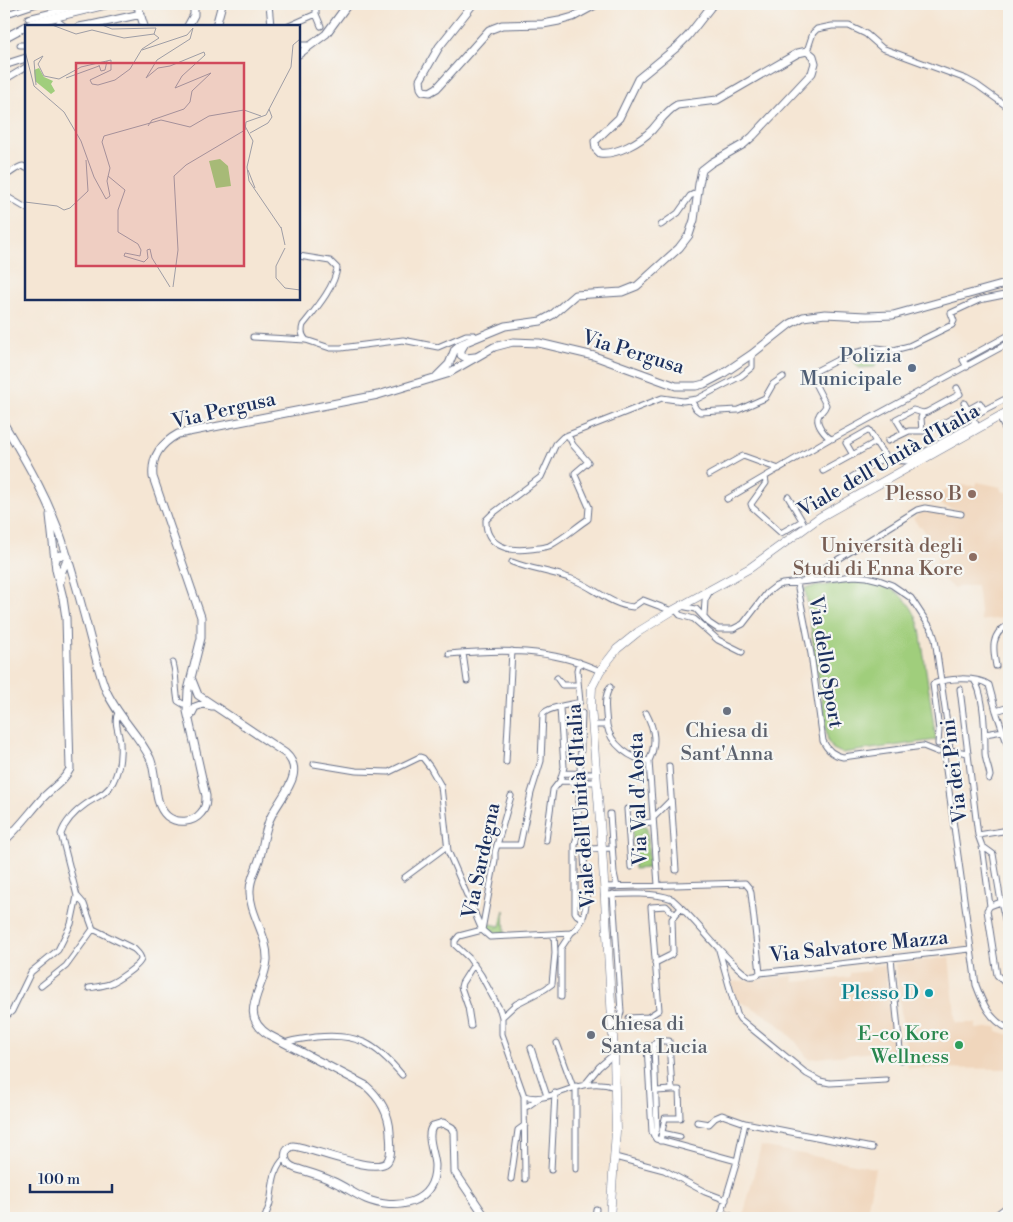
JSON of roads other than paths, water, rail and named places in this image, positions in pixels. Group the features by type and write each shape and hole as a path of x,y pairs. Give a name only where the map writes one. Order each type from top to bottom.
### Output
{"main road":[{"path":"26,25 105,4"},
{"path":"117,4 133,4 138,7 144,25"},
{"path":"189,25 194,15 194,4"},
{"path":"216,25 222,4"},
{"path":"300,53 326,34 348,4"},
{"path":"472,4 439,47 420,80 423,90 430,92 437,88 489,30 502,25 543,24 559,21 572,17 597,4"},
{"path":"436,377 445,368 455,349 466,342 505,326 541,321 552,315 575,295 622,292 637,286 679,248 689,235 694,220 702,170 744,144 812,73 815,59 806,51 798,53 717,100 677,105 641,139 612,152 600,153 596,149 595,141 619,118 638,79 688,36 713,4"},
{"path":"89,25 141,14"},
{"path":"4,36 25,26"},
{"path":"4,65 24,62"},
{"name":"Via Pergusa","path":"4,424 31,469 48,504 68,557 102,678 118,713 144,747 150,760 154,769 160,805 168,816 180,822 195,819 204,810 206,804 189,722 187,701 202,638 200,617 153,477 153,461 159,448 170,439 178,434 378,395 436,377 503,344 525,341 594,356 665,383 686,387 709,381 752,354 790,324 803,317 825,314 893,315 1009,284"},
{"path":"457,368 460,350 466,342"},
{"path":"460,350 466,358 477,357"},
{"path":"452,357 452,363 457,368"},
{"name":"Viale dell'Unità d'Italia","path":"610,1218 616,1131 613,1023 591,692 600,671 610,657 624,643 676,609 750,568 804,524 820,517 977,426 1009,411"},
{"path":"4,841 15,832 50,790 64,780 70,770 66,618 57,578 48,504"},
{"path":"55,562 57,557 68,557 60,579 60,587"},
{"path":"60,579 66,575 73,578"},
{"path":"191,678 193,687 202,701"},
{"path":"187,701 202,701 219,708 285,753 290,757 294,766 292,781 273,811 268,824 250,890 251,902 265,941 267,959 252,1014 263,1031 371,1090 377,1096 386,1112 390,1128 390,1154 387,1162 378,1166 293,1146 287,1149 285,1158 290,1166 333,1181 367,1200 389,1204 411,1203 418,1200 428,1190 434,1176 435,1159 430,1128 439,1123 446,1124 454,1132 455,1172 486,1218"},
{"path":"189,722 192,710 202,701"}],"street":[{"path":"4,15 37,4"},
{"path":"28,18 86,4"},
{"path":"269,4 271,25"},
{"path":"316,4 316,14 321,26"},
{"path":"291,25 305,17 316,14"},
{"path":"59,22 63,25"},
{"path":"806,51 813,33 817,29 832,26 849,26 866,34 882,48 966,79 1009,108"},
{"path":"300,45 312,45"},
{"path":"6,79 24,62 18,53"},
{"path":"4,176 20,166 25,167"},
{"path":"661,225 678,214 690,196 698,192"},
{"path":"4,195 25,207"},
{"path":"300,256 330,261 337,268 333,282 303,325 303,337 306,340"},
{"path":"830,439 826,436 817,420 826,405 810,374 849,354 877,348 894,350 909,346 952,325 954,322 951,313 979,300 1009,294"},
{"path":"253,337 306,340 330,348 403,340 438,348 466,335 474,335 477,338"},
{"path":"967,367 963,360 1009,335"},
{"path":"727,499 830,439 840,436 1009,344"},
{"path":"568,435 573,445 588,462 575,473 575,476 589,507 588,519 545,548 523,550 506,549 500,546 488,535 486,520 541,477 558,440 568,435 662,398 683,401 712,392 741,376 752,367 752,354"},
{"path":"691,400 696,410 700,412 738,410 765,398 773,384 782,377"},
{"path":"922,431 921,418 923,413 960,394 957,388"},
{"path":"853,455 846,443 869,430 886,457 896,462 908,461 977,426 972,417 1009,397"},
{"path":"964,403 968,410"},
{"path":"888,441 904,432 928,432 980,403 984,410"},
{"path":"904,432 896,419 913,410 923,413"},
{"path":"999,417 1009,436"},
{"path":"823,472 876,442"},
{"path":"710,474 743,456 779,469"},
{"path":"852,477 886,457"},
{"path":"765,477 766,483 751,504 781,533 804,524 788,497"},
{"path":"800,582 917,510 925,508 961,514"},
{"path":"512,562 538,571 571,578 621,605 633,607 643,600 676,609 696,609 709,623 718,629 733,629 743,624 771,590 782,584 854,576 880,580 902,590 911,598 932,630 935,639 950,748 948,753 944,755"},
{"name":"Via dello Sport","path":"800,582 823,741 826,748 837,756 843,757 923,746 938,752"},
{"path":"704,617 704,604 710,591"},
{"path":"696,599 704,604"},
{"path":"696,599 696,609"},
{"path":"676,609 680,614 694,619 718,640 742,652"},
{"path":"996,666 994,642 999,632 1009,625"},
{"path":"449,654 503,650 548,654 579,662 600,671"},
{"path":"506,762 512,651"},
{"path":"463,653 467,681"},
{"path":"497,845 520,846 531,793 541,761 543,714 551,708 560,708 580,702 577,670 579,662"},
{"path":"173,663 176,672 178,701 183,704 187,701"},
{"path":"557,678 562,685 578,685"},
{"path":"974,680 979,688 989,780"},
{"path":"944,755 938,752 936,748 939,730 933,684 940,681 974,680 982,681 989,685 1009,749"},
{"path":"610,687 606,692 605,703 607,725 612,739 634,758 649,761"},
{"name":"Via dei Pini","path":"960,689 978,834 982,846 993,854 1009,936"},
{"path":"996,711 1009,707"},
{"path":"546,840 553,790 564,773 560,708"},
{"path":"4,1018 12,1011 31,972 54,953 71,924 77,896 61,834 64,827 77,812 103,794 113,781 120,756 120,738 116,721 118,713"},
{"path":"582,713 575,912 583,919"},
{"name":"Via Val d'Aosta","path":"646,713 651,724 655,744 649,761 658,885"},
{"path":"592,725 607,725"},
{"path":"985,734 1002,731"},
{"path":"938,744 946,742 950,748 968,753"},
{"path":"944,755 976,985 982,1002 996,1020 1009,1029"},
{"path":"314,764 356,771 389,772 423,758 436,777 442,793 447,846 473,913 482,930 459,936 455,940 455,945 474,964 500,1010 502,1034 524,1096 525,1179"},
{"path":"669,766 676,870"},
{"path":"564,773 596,778"},
{"path":"560,781 580,782 596,778"},
{"name":"Via Sardegna","path":"511,796 497,845 482,930 490,937 571,933"},
{"path":"628,824 653,820 671,800"},
{"path":"627,809 631,867"},
{"path":"610,814 614,873 620,894"},
{"path":"978,834 1009,830 1009,834"},
{"path":"404,878 447,846"},
{"path":"982,846 997,975 1006,984 1009,1000"},
{"path":"562,996 562,948 571,933 583,919 586,907 584,853 587,849 612,848"},
{"name":"Via Salvatore Mazza","path":"604,891 618,886 745,883 751,893 760,973 970,950"},
{"path":"604,891 613,894 672,899 719,950 747,976 757,976 760,973"},
{"path":"613,894 621,1012 619,1019 613,1023"},
{"path":"77,896 84,904 93,929 134,949 141,959 140,963 109,984 89,988"},
{"path":"990,906 1009,899"},
{"path":"629,1018 648,1017 658,1010 651,907 666,906 674,914"},
{"path":"655,963 674,952 672,919 674,914 681,908"},
{"path":"41,986 66,966 93,929"},
{"path":"502,1017 516,1004 552,984 555,953 554,934"},
{"path":"719,950 740,1019 807,1074 830,1083 886,1080"},
{"path":"891,958 901,1060"},
{"path":"471,1026 468,1007 461,987 474,964"},
{"path":"285,1044 300,1039 329,1036 352,1037 367,1043 375,1049 392,1063 402,1075"},
{"path":"654,1136 657,1129 654,1045 657,1041 669,1041 672,1090"},
{"path":"557,1043 575,1086 576,1168"},
{"path":"647,1046 652,1132 654,1136 660,1141 737,1161"},
{"path":"531,1048 547,1096"},
{"path":"586,1083 599,1067 614,1054"},
{"path":"524,1096 538,1098 586,1083 608,1084 615,1087"},
{"path":"656,1091 679,1090 680,1118 665,1118 660,1141"},
{"path":"551,1170 555,1093"},
{"path":"525,1107 538,1098"},
{"path":"697,1122 709,1124 715,1118 722,1115 745,1123 872,1148"},
{"path":"738,1218 721,1215 737,1161 745,1123"},
{"path":"511,1179 518,1130 525,1125"},
{"path":"662,1133 680,1138"},
{"path":"615,1157 664,1170 705,1192 726,1200"},
{"path":"265,1218 270,1203 272,1182 281,1162 285,1158"},
{"path":"996,1218 996,1215 1009,1205"},
{"path":"595,1218 596,1209"}],"place":[{"name":"Polizia Municipale","path":"912,368"},
{"name":"Plesso B","path":"972,494"},
{"name":"Università degli Studi di Enna Kore","path":"973,557"},
{"name":"Chiesa di Sant'Anna","path":"727,711"},
{"name":"Plesso D","path":"929,993"},
{"name":"Chiesa di Santa Lucia","path":"591,1035"},
{"name":"E-co Kore Wellness","path":"959,1045"}]}
